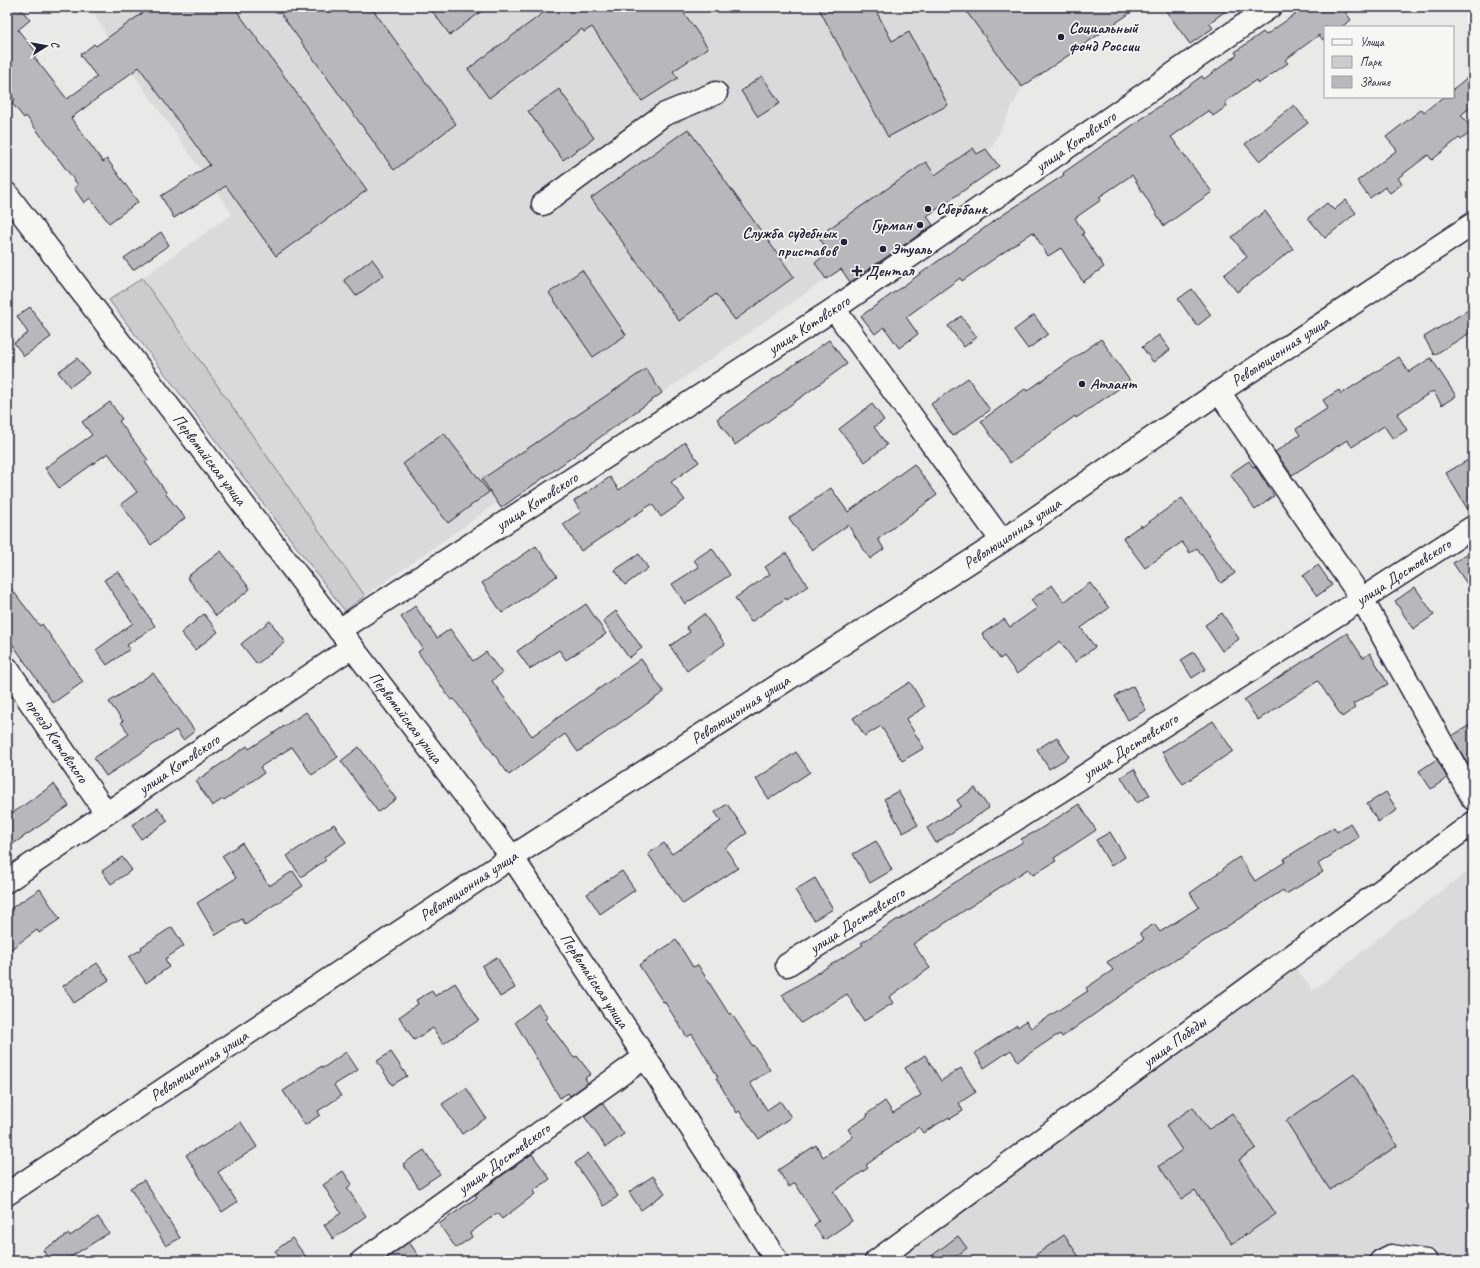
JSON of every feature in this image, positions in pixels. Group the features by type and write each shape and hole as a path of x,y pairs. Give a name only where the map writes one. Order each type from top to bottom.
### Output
{"street":[{"name":"улица Котовского","path":"338,630 834,309 1270,7"},
{"path":"543,204 663,115 716,93"},
{"name":"Первомайская улица","path":"7,194 512,857 645,1056 777,1261"},
{"name":"Революционная улица","path":"7,1194 512,857 1002,541 1219,392 1473,224"},
{"path":"834,309 1002,541"},
{"path":"1219,392 1362,599 1473,799"},
{"name":"улица Достоевского","path":"787,965 1473,527"},
{"name":"улица Котовского","path":"7,881 352,647"},
{"name":"проезд Котовского","path":"7,668 106,813"},
{"name":"улица Победы","path":"876,1261 1473,823"},
{"name":"улица Достоевского","path":"362,1261 645,1056"},
{"path":"1381,1261 1391,1256 1426,1261"}],"shaded area":[{"path":"91,7 1139,7 1022,87 991,149 986,149 999,166 951,199 926,162 819,237 829,252 815,263 826,279 662,393 501,508 497,503 365,596 142,278 232,214 108,38"},
{"path":"1473,868 1473,1261 895,1261 1294,966 1313,991 1396,924"}],"green space":[{"path":"142,278 365,596 345,611 109,300"}],"building":[{"path":"7,7 19,7 30,20 18,30 38,54 34,57 67,99 97,77 80,55 94,44 96,46 151,7 234,7 367,190 276,256 226,186 174,218 161,196 210,165 139,67 71,118 103,162 107,159 138,202 109,223 90,198 84,203 74,188 78,185 26,116 24,118 11,102 15,100 7,90"},
{"path":"276,7 371,7 456,124 394,170"},
{"path":"429,7 487,7 450,35"},
{"path":"551,7 680,7 708,48 673,71 678,78 642,101 592,27 584,32 582,29 489,98 468,69"},
{"path":"818,7 874,7 892,41 909,32 948,105 888,137"},
{"path":"963,7 1139,7 1022,87"},
{"path":"1163,7 1231,7 1209,23 1213,28 1190,44"},
{"path":"1305,7 1342,7 1351,20 1342,26 1324,26 1324,40 1319,35 1285,60 1288,63 1258,84 1256,80 1225,102 1227,106 1213,116 1209,110 1171,137 1212,192 1164,226 1132,175 1099,197 1101,200 1075,218 1084,233 1082,234 1104,267 1083,282 1061,248 1048,256 1033,232 962,281 960,278 906,317 918,334 899,348 884,327 875,334 861,316 1004,214 1064,175 1063,173 1202,76 1204,79 1237,55 1235,52 1263,32 1266,35"},
{"path":"1473,73 1473,105 1461,115 1473,130 1461,140 1459,138 1432,160 1428,155 1398,178 1402,184 1390,193 1385,187 1370,198 1357,181 1397,150 1386,137 1422,109 1424,112 1442,98 1454,98 1454,88"},
{"path":"762,76 780,103 758,117 741,91"},
{"path":"559,89 594,138 563,160 528,111"},
{"path":"1294,105 1308,123 1259,161 1245,144"},
{"path":"688,129 794,277 735,320 716,294 679,321 591,198"},
{"path":"973,148 977,154 986,149 999,166 927,216 933,225 850,282 841,269 826,279 815,263 829,252 818,236 926,162 935,175"},
{"path":"1346,200 1356,213 1325,238 1308,218 1327,203 1334,210"},
{"path":"1265,211 1293,249 1237,292 1224,275 1247,257 1232,237"},
{"path":"161,232 169,245 133,270 124,258"},
{"path":"372,259 384,275 356,296 344,280"},
{"path":"582,270 626,335 593,357 549,293"},
{"path":"1192,289 1211,315 1197,326 1178,299"},
{"path":"30,307 51,337 24,356 14,343 28,333 17,316"},
{"path":"1473,307 1473,331 1434,355 1424,337"},
{"path":"1034,315 1048,334 1028,349 1014,330"},
{"path":"961,316 977,337 964,347 948,326"},
{"path":"1159,335 1170,350 1153,362 1142,347"},
{"path":"1101,339 1130,381 1076,418 1075,416 1010,463 981,421 1025,389 1027,391"},
{"path":"829,340 847,364 735,445 717,419"},
{"path":"1399,357 1409,372 1431,358 1456,396 1442,405 1433,391 1397,414 1407,430 1393,439 1384,426 1352,447 1347,440 1292,475 1275,452 1300,435 1296,429 1328,408 1323,400 1339,390 1341,394"},
{"path":"77,358 89,373 70,387 58,372"},
{"path":"646,369 662,393 501,508 482,479"},
{"path":"968,378 990,410 953,436 931,404"},
{"path":"110,402 122,419 119,421 148,460 145,462 166,492 165,493 185,518 151,545 121,504 137,492 108,453 59,488 45,468 92,435 82,422"},
{"path":"872,404 884,420 874,427 887,445 865,462 839,429"},
{"path":"444,433 489,492 448,523 403,464"},
{"path":"685,442 699,462 671,482 685,500 661,517 652,504 581,551 563,524 581,512 574,501 610,477 619,490"},
{"path":"1473,457 1473,515 1471,515 1446,473"},
{"path":"1249,461 1253,467 1255,466 1274,496 1255,510 1230,474"},
{"path":"914,464 937,495 878,539 884,549 870,559 848,525 812,550 789,518 831,488 848,512"},
{"path":"1182,498 1235,573 1221,583 1197,548 1190,553 1182,542 1145,568 1123,538 1141,525 1142,527"},
{"path":"536,546 557,576 502,613 482,583"},
{"path":"712,548 730,575 685,604 672,584 699,567 694,560"},
{"path":"1473,550 1473,593 1453,563"},
{"path":"221,551 250,589 216,616 187,577"},
{"path":"786,553 808,586 787,600 786,598 751,622 735,598 770,574 765,567"},
{"path":"639,554 648,568 625,585 615,570"},
{"path":"1318,565 1332,585 1317,596 1303,576"},
{"path":"118,571 155,626 127,645 130,649 107,665 96,650 133,623 104,580"},
{"path":"7,583 40,626 42,624 83,682 53,703 7,636"},
{"path":"1090,583 1109,608 1081,628 1095,647 1075,662 1060,641 1017,674 1004,656 1000,659 982,634 1004,619 1010,627 1037,608 1031,600 1052,585 1064,602"},
{"path":"1415,587 1434,615 1413,629 1395,601"},
{"path":"586,604 606,634 566,660 559,650 530,669 517,651"},
{"path":"415,606 437,638 450,629 473,661 486,652 502,673 492,681 532,736 641,659 664,692 578,752 565,734 509,775 454,699 451,700 418,652 423,648 401,617"},
{"path":"616,611 642,648 629,658 603,621"},
{"path":"1222,613 1239,639 1222,651 1205,625"},
{"path":"204,614 218,632 195,650 181,633"},
{"path":"704,614 725,644 687,671 670,646 690,632 686,627"},
{"path":"270,621 285,642 257,664 241,644"},
{"path":"1347,633 1363,658 1370,653 1388,684 1353,704 1355,708 1342,717 1318,681 1258,720 1244,700"},
{"path":"1194,652 1206,669 1192,678 1181,660"},
{"path":"153,673 195,731 183,740 176,730 106,776 94,758 129,734 121,722 123,721 109,702"},
{"path":"910,682 925,707 906,719 924,748 902,761 881,726 865,736 853,718"},
{"path":"1133,686 1146,710 1128,720 1115,696"},
{"path":"306,712 338,757 312,775 292,747 260,767 264,773 224,800 223,799 212,806 196,781 247,746 249,749"},
{"path":"1213,721 1233,751 1183,784 1162,752"},
{"path":"1473,723 1473,762 1468,765 1452,736"},
{"path":"1057,737 1069,757 1049,769 1037,749"},
{"path":"359,747 396,799 378,812 341,761"},
{"path":"796,752 810,772 769,799 756,779"},
{"path":"1437,759 1447,778 1431,789 1419,771"},
{"path":"1134,769 1150,795 1137,803 1121,777"},
{"path":"54,784 69,806 7,848 7,817"},
{"path":"975,788 989,808 936,843 927,828 961,806 957,800"},
{"path":"898,791 918,825 903,833 884,799"},
{"path":"1386,792 1397,810 1378,822 1367,804"},
{"path":"727,804 747,833 725,848 738,868 683,904 648,854 664,843 672,854 721,821 715,812"},
{"path":"1079,804 1096,830 1054,858 1056,861 1033,875 1028,869 913,944 930,968 889,997 893,1003 864,1021 847,994 801,1023 782,995 863,945 861,943 898,919 899,920 954,883 1023,842 1021,839 1037,831"},
{"path":"158,808 168,821 141,839 132,825"},
{"path":"1350,823 1359,837 1318,864 1323,872 1286,894 1283,890 1123,994 1062,1037 1060,1034 1054,1037 1018,1061 1011,1050 984,1068 975,1053 1017,1025 1018,1027 1026,1021 1031,1028 1088,991 1086,988 1113,970 1107,962 1144,939 1140,933 1154,924 1160,932 1199,907 1190,893 1239,857 1255,881 1285,862 1284,859 1334,827 1337,832"},
{"path":"334,824 346,842 324,857 326,860 301,877 287,856"},
{"path":"1110,832 1125,857 1111,866 1096,840"},
{"path":"876,841 892,870 870,883 853,854"},
{"path":"242,843 269,886 293,871 303,886 245,924 242,919 216,935 197,903 236,878 222,856"},
{"path":"122,857 132,870 111,884 102,871"},
{"path":"622,871 635,890 600,914 587,894"},
{"path":"815,878 833,909 814,920 795,890"},
{"path":"40,889 60,919 39,933 37,930 7,952 7,911"},
{"path":"172,927 184,946 165,959 169,967 146,983 129,957 142,949 141,947"},
{"path":"676,940 693,967 698,965 729,1014 731,1013 770,1070 750,1083 767,1110 780,1101 791,1117 759,1139 739,1111 737,1113 716,1078 718,1077 692,1034 687,1037 639,965"},
{"path":"497,957 515,988 500,997 482,966"},
{"path":"97,963 109,980 74,1003 63,986"},
{"path":"455,983 479,1020 443,1044 433,1028 414,1040 399,1017 418,1004 416,1000 432,991 435,996"},
{"path":"538,1004 548,1017 545,1019 574,1058 577,1056 591,1074 585,1078 588,1083 570,1096 568,1093 560,1098 515,1022"},
{"path":"346,1052 358,1070 334,1085 341,1096 318,1111 320,1115 305,1125 283,1091 322,1066 323,1068"},
{"path":"391,1052 407,1076 392,1085 377,1061"},
{"path":"925,1055 941,1081 961,1068 976,1092 959,1103 963,1111 950,1119 949,1117 923,1133 919,1127 866,1165 868,1168 833,1192 852,1221 824,1240 814,1225 819,1221 795,1183 789,1187 778,1170 816,1145 823,1157 853,1137 848,1129 868,1116 867,1114 885,1101 893,1113 921,1095 905,1068"},
{"path":"1354,1074 1397,1146 1330,1190 1286,1121"},
{"path":"466,1088 486,1118 462,1134 442,1104"},
{"path":"602,1103 624,1134 606,1147 584,1116"},
{"path":"1193,1107 1208,1130 1232,1113 1256,1148 1239,1160 1276,1214 1232,1244 1195,1190 1181,1199 1159,1166 1182,1150 1166,1126"},
{"path":"241,1122 257,1147 218,1172 237,1202 222,1212 186,1155 201,1146 202,1147"},
{"path":"424,1150 440,1174 419,1188 403,1164"},
{"path":"588,1153 618,1196 604,1206 575,1163"},
{"path":"532,1154 550,1179 533,1191 535,1194 502,1219 497,1213 470,1233 472,1237 456,1248 439,1224 477,1197 475,1195"},
{"path":"343,1171 352,1184 347,1188 366,1216 333,1239 324,1225 341,1213 323,1185"},
{"path":"653,1176 665,1193 641,1210 629,1192"},
{"path":"144,1180 180,1238 166,1246 130,1188"},
{"path":"98,1217 109,1233 64,1261 50,1261 43,1250 69,1234 70,1236"},
{"path":"1064,1235 1082,1261 1027,1261"},
{"path":"958,1236 967,1248 950,1261 925,1261"},
{"path":"292,1238 309,1261 283,1261 275,1251"},
{"path":"409,1242 422,1261 383,1261"}],"place":[{"name":"Социальный фонд России","path":"1061,37"},
{"name":"Сбербанк","path":"928,209"},
{"name":"Гурман","path":"920,225"},
{"name":"Служба судебных приставов","path":"844,242"},
{"name":"Этуаль","path":"883,249"},
{"name":"Дентал","path":"857,271"},
{"name":"Атлант","path":"1082,384"}]}
